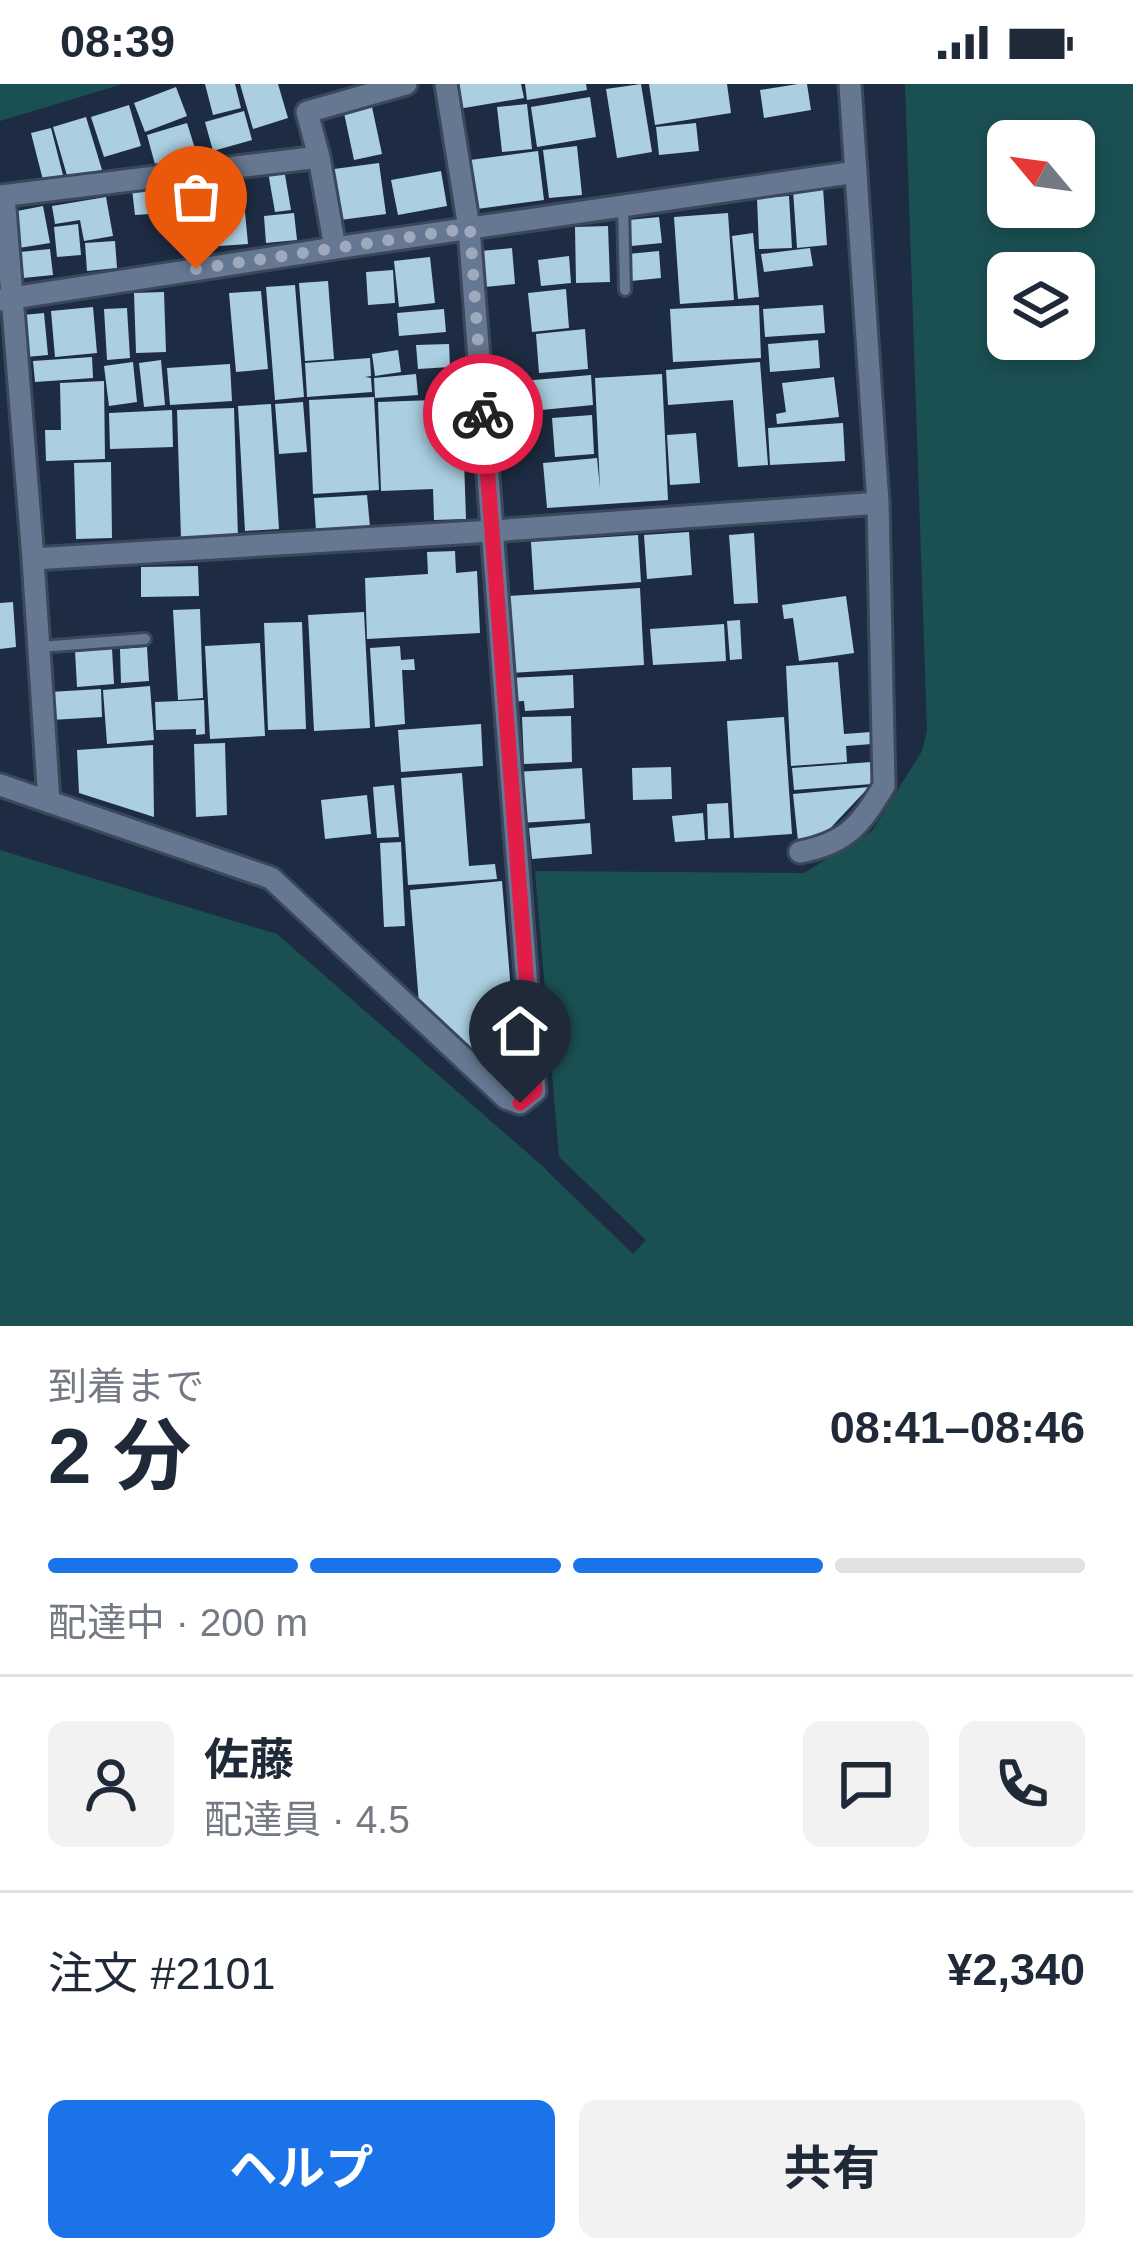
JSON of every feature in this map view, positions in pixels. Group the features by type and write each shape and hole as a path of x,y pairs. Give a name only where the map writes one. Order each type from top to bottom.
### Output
{"street":[{"path":"334,248 307,112 406,84"},
{"path":"0,785 271,878 506,1098 520,1103 535,1091 470,228 446,84"},
{"path":"800,852 826,847 862,822 884,786 878,503 850,84"},
{"path":"49,802 33,559 6,299 2,196 319,157"},
{"path":"6,299 856,172"},
{"path":"33,559 878,503"}],"lane":[{"path":"623,206 625,290"},
{"path":"39,646 145,639"}],"shaded area":[{"path":"0,84 123,84 0,121"},
{"path":"905,84 1133,84 1133,1326 0,1326 0,850 277,934 547,1170 559,1157 535,871 804,873 872,831 922,751 927,731"}],"pier":[{"path":"559,1157 646,1240 633,1254 546,1170"}],"building":[{"path":"205,84 235,84 241,108 213,115"},
{"path":"240,84 278,84 288,118 253,129"},
{"path":"448,84 521,84 524,98 452,110"},
{"path":"525,84 586,84 587,90 527,100"},
{"path":"641,84 652,152 617,158 606,89"},
{"path":"649,84 727,84 731,113 655,125"},
{"path":"807,84 811,110 764,118 760,90"},
{"path":"176,87 187,116 145,132 134,103"},
{"path":"590,97 596,137 537,147 531,107"},
{"path":"527,104 532,149 502,152 497,107"},
{"path":"129,105 141,146 104,157 91,117"},
{"path":"372,107 382,154 354,160 344,113"},
{"path":"244,111 252,140 213,151 205,122"},
{"path":"86,117 102,170 68,179 53,127"},
{"path":"187,123 197,155 156,168 147,135"},
{"path":"696,123 699,151 659,155 656,127"},
{"path":"51,128 64,179 44,184 31,133"},
{"path":"577,146 582,195 549,198 543,150"},
{"path":"538,151 544,200 477,209 470,160"},
{"path":"379,163 386,214 340,220 334,169"},
{"path":"284,169 291,210 275,212 268,172"},
{"path":"441,171 447,206 398,215 391,180"},
{"path":"242,180 248,244 219,246 213,183"},
{"path":"203,184 206,210 176,213 173,187"},
{"path":"163,186 165,213 135,215 132,189"},
{"path":"823,188 827,245 797,248 793,190"},
{"path":"789,196 792,248 759,249 757,198"},
{"path":"106,197 113,236 84,241 80,220 55,224 52,206"},
{"path":"43,206 50,243 19,248 12,212"},
{"path":"294,213 297,240 266,243 264,216"},
{"path":"728,213 734,300 680,304 674,217"},
{"path":"207,215 213,250 184,254 178,219"},
{"path":"659,217 662,243 631,246 629,220"},
{"path":"78,224 81,255 57,257 54,227"},
{"path":"608,226 610,282 576,283 575,227"},
{"path":"753,233 759,297 738,299 732,236"},
{"path":"115,241 117,268 87,271 85,243"},
{"path":"512,248 515,284 485,287 481,251"},
{"path":"810,248 813,266 764,272 761,254"},
{"path":"50,249 53,275 23,278 20,252"},
{"path":"659,251 661,278 631,281 628,254"},
{"path":"569,256 571,283 541,286 538,260"},
{"path":"430,257 435,303 399,307 394,261"},
{"path":"393,270 395,303 368,305 366,272"},
{"path":"328,281 334,359 305,361 299,283"},
{"path":"295,285 304,397 275,400 266,287"},
{"path":"566,289 569,328 532,332 528,293"},
{"path":"261,291 268,369 236,372 229,293"},
{"path":"164,292 166,352 136,353 134,293"},
{"path":"759,305 761,358 673,362 670,309"},
{"path":"823,305 825,333 765,337 763,309"},
{"path":"93,307 97,353 55,357 51,311"},
{"path":"127,308 130,358 107,360 104,309"},
{"path":"444,309 446,332 399,336 397,313"},
{"path":"44,313 48,355 26,357 23,315"},
{"path":"585,329 588,369 539,373 536,334"},
{"path":"818,340 820,368 770,372 768,344"},
{"path":"449,344 450,367 418,369 416,345"},
{"path":"398,350 401,372 375,376 372,354"},
{"path":"92,357 93,378 35,382 33,361"},
{"path":"370,358 371,376 365,377 371,378 372,392 307,397 305,363"},
{"path":"161,360 165,405 144,407 139,363"},
{"path":"133,362 137,402 109,406 104,366"},
{"path":"760,362 768,465 738,467 733,400 668,405 666,370"},
{"path":"230,364 232,401 170,405 167,368"},
{"path":"416,374 418,395 375,398 374,378"},
{"path":"662,374 668,500 547,508 543,463 597,458 600,488 595,378"},
{"path":"591,375 593,405 491,415 489,384"},
{"path":"834,377 839,417 777,424 776,414 786,412 782,383"},
{"path":"104,381 105,459 46,461 45,430 61,430 60,383"},
{"path":"374,397 379,490 313,494 309,400"},
{"path":"462,399 466,519 434,520 433,489 381,491 378,402"},
{"path":"303,402 307,452 279,454 275,404"},
{"path":"271,404 279,529 245,531 238,406"},
{"path":"234,408 238,537 181,539 177,410"},
{"path":"172,410 173,447 110,449 109,413"},
{"path":"592,415 594,454 555,457 552,418"},
{"path":"843,423 845,461 770,465 768,428"},
{"path":"696,433 700,483 670,485 667,435"},
{"path":"111,462 112,538 76,539 74,463"},
{"path":"367,495 370,527 316,531 314,498"},
{"path":"689,532 692,575 647,579 644,535"},
{"path":"754,533 758,603 734,604 729,535"},
{"path":"638,535 641,582 534,590 531,542"},
{"path":"455,551 456,573 477,571 480,633 367,639 365,578 428,574 427,552"},
{"path":"198,566 199,596 141,597 141,567"},
{"path":"640,588 644,665 510,673 506,596"},
{"path":"846,596 854,653 799,661 793,618 784,619 782,605"},
{"path":"13,602 16,647 0,649 0,603"},
{"path":"200,609 203,698 178,700 173,610"},
{"path":"364,612 370,728 314,731 308,615"},
{"path":"740,620 742,659 730,660 727,621"},
{"path":"302,622 306,729 268,730 264,623"},
{"path":"724,624 726,661 653,665 650,629"},
{"path":"260,643 265,736 210,739 205,646"},
{"path":"400,646 401,660 414,659 415,670 402,670 405,724 375,727 370,648"},
{"path":"147,647 149,681 121,683 120,649"},
{"path":"112,649 114,684 77,687 75,651"},
{"path":"838,662 844,734 871,732 872,744 846,746 847,762 791,766 786,666"},
{"path":"573,675 574,708 525,711 524,701 507,702 506,678"},
{"path":"150,686 154,740 107,744 103,690"},
{"path":"101,689 102,717 51,720 49,692"},
{"path":"204,700 205,734 196,735 196,729 156,730 155,702"},
{"path":"571,716 572,762 524,764 522,717"},
{"path":"784,717 792,834 734,838 727,721"},
{"path":"481,724 483,766 401,772 398,730"},
{"path":"225,743 227,815 196,817 194,744"},
{"path":"153,745 154,817 79,793 77,750"},
{"path":"871,762 872,784 794,790 792,768"},
{"path":"671,767 672,799 633,800 632,768"},
{"path":"582,768 585,819 519,823 516,772"},
{"path":"462,773 469,866 495,864 497,879 408,885 401,778"},
{"path":"394,785 399,837 377,838 373,787"},
{"path":"869,787 822,837 798,841 793,794"},
{"path":"367,795 371,834 325,839 321,800"},
{"path":"728,803 730,838 708,839 707,804"},
{"path":"703,813 705,840 675,842 672,816"},
{"path":"590,823 592,854 532,859 529,828"},
{"path":"401,842 405,926 384,927 380,843"},
{"path":"502,881 516,1053 474,1051 419,1004 410,890"}],"way so far":[{"path":"196,269 470,228 483,414"}],"route":[{"path":"483,414 535,1091 520,1103"}]}
